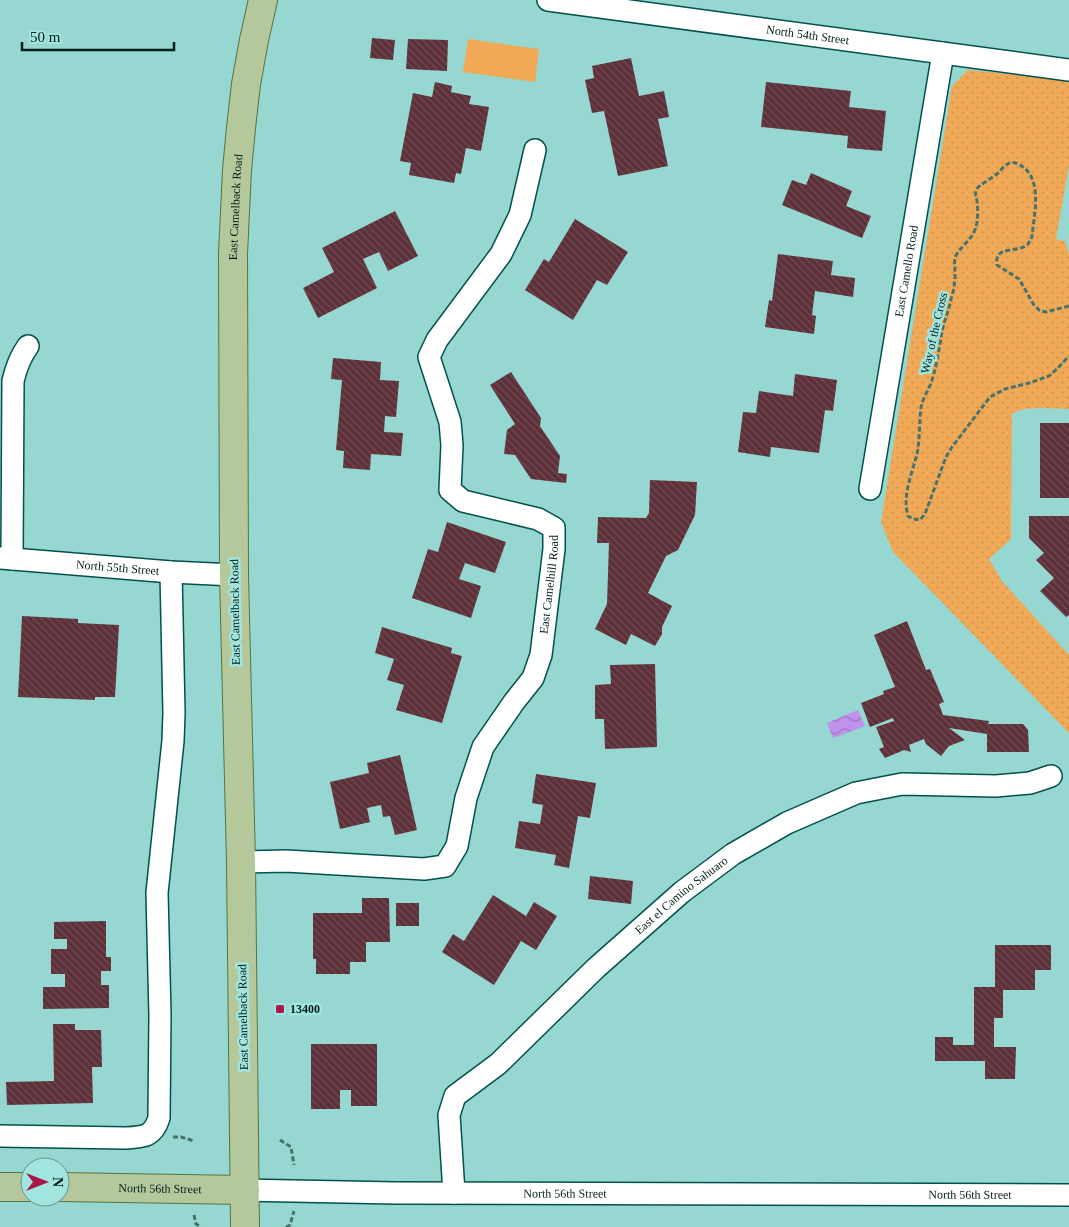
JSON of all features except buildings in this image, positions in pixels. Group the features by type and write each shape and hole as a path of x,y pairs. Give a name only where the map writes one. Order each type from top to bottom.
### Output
{"main road":[{"name":"East Camelback Road","path":"245,1227 241,862 234,575 233,254 237,170 246,84 263,0"},
{"path":"0,1186 20,1187"},
{"name":"North 56th Street","path":"70,1187 245,1190"}],"street":[{"name":"North 54th Street","path":"548,0 1069,70"},
{"name":"East Camello Road","path":"870,489 943,53"},
{"name":"East Camelhill Road","path":"241,862 286,861 424,869 445,866 457,846 466,798 483,747 533,678 541,655 554,549 554,528 538,519 463,501 450,490 452,445 450,422 429,358 437,340 501,254 520,215 535,150"},
{"path":"6,559 13,381 17,364 28,346"},
{"name":"North 55th Street","path":"6,559 234,575"},
{"path":"0,1136 126,1138 149,1135 156,1128 159,1118 160,1015 156,911 157,886 173,741 174,713 171,572"},
{"name":"East el Camino Sahuaro","path":"454,1193 449,1115 455,1096 498,1064 596,968 682,892 733,854 787,823 856,793 902,784 996,786 1030,783 1051,776"},
{"name":"North 56th Street","path":"245,1190 454,1193 1069,1195"}],"path":[{"name":"Way of the Cross","path":"1069,306 1046,312 1040,310 1034,306 1019,279 997,264 996,259 999,253 1022,248 1028,244 1032,237 1035,188 1033,179 1021,165 1014,162 1009,163 994,177 977,188 976,226 973,236 957,253 954,260 954,282 951,300 941,333 932,381 921,406 918,451 908,486 906,508 908,516 920,520 925,514 946,457 990,397 1005,389 1049,376 1069,356"},
{"path":"280,1140 291,1147 294,1165"},
{"path":"286,1227 290,1225 294,1208"},
{"path":"194,1216 196,1224 201,1227"}],"shaded area":[{"path":"468,39 539,49 535,82 463,72"},
{"path":"968,70 1069,80 1069,165 1056,239 1065,241 1069,255 1069,409 1032,408 1012,414 1011,539 989,559 1002,581 1069,655 1069,733 893,552 881,522 952,86"}],"water":[{"path":"858,710 865,726 833,738 827,723"}],"place":[{"name":"13400","path":"280,1009"}]}
